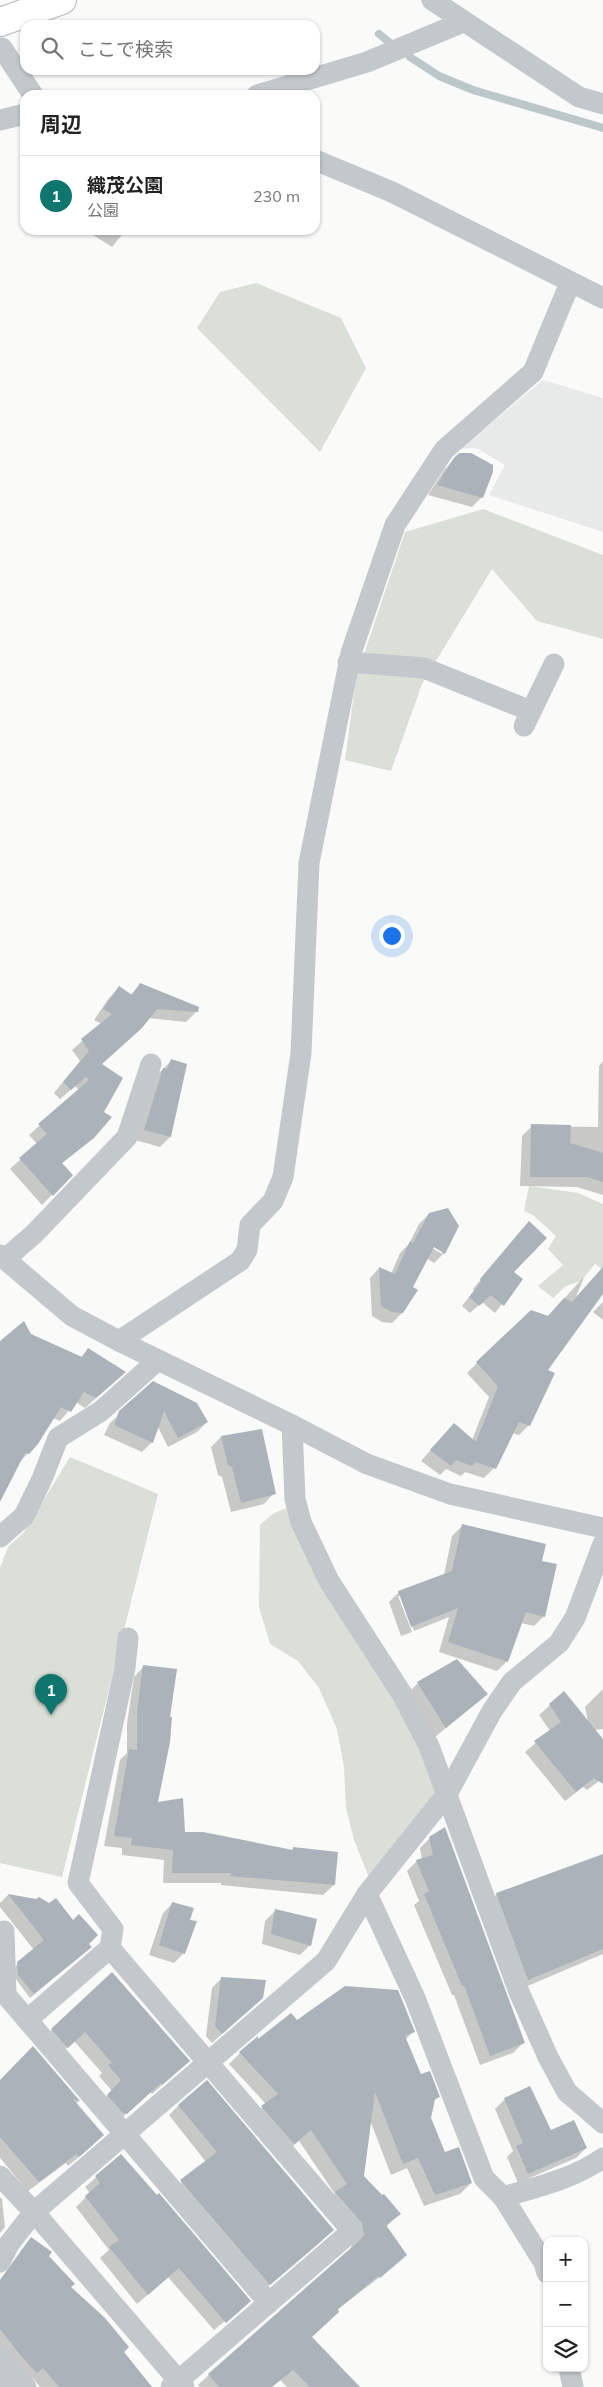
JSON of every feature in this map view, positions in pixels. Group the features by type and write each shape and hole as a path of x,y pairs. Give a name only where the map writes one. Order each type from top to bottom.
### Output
{"highway":[{"path":"27,20 62,0"},
{"path":"1,35 20,24"}],"street":[{"path":"432,0 579,97 603,104"},
{"path":"274,90 367,62 463,22"},
{"path":"1,35 20,72"},
{"path":"22,75 29,90"},
{"path":"0,120 20,115"},
{"path":"320,162 392,192 603,298"},
{"path":"119,1342 240,1261 247,1250 250,1225 273,1201 283,1177 301,1053 309,863 348,662 395,525 444,450 533,372 570,283"},
{"path":"348,662 424,668 528,719 554,664"},
{"path":"151,1064 127,1137 40,1228 2,1257 72,1316 119,1342 292,1425 367,1464 450,1494 603,1528"},
{"path":"0,1537 24,1516 42,1479 58,1438 101,1411 158,1360"},
{"path":"292,1425 294,1499 301,1522 329,1581 402,1694 429,1746 519,1992 548,2057 567,2092 603,2123"},
{"path":"0,2262 9,2244 34,2212 326,1962 367,1894 447,1794 492,1711 512,1682 559,1643 575,1618 603,1544"},
{"path":"27,2020 110,1948 113,1929 78,1883 125,1668 128,1638"},
{"path":"367,1894 415,1998 484,2178 503,2197 543,2261"},
{"path":"4,1931 6,1995 269,2303"},
{"path":"0,2176 34,2212 178,2385 352,2231 110,1948"},
{"path":"503,2197 563,2179 592,2166 603,2158"},
{"path":"0,2357 14,2383"},
{"path":"570,2372 573,2387"}],"shaded area":[{"path":"256,283 341,318 366,368 320,452 197,328 220,292"},
{"path":"543,380 603,398 603,532 489,495 505,465 476,448 460,449"},
{"path":"483,509 603,555 603,639 537,621 492,569 422,684 391,771 345,760 356,678 405,532"},
{"path":"529,1186 578,1193 603,1204 603,1270 595,1264 581,1281 566,1286 553,1298 538,1286 563,1265 548,1249 556,1236 533,1215 524,1211"},
{"path":"70,1457 158,1494 62,1877 0,1863 0,1568 8,1547 24,1532"},
{"path":"289,1507 424,1749 438,1795 370,1880 354,1840 346,1808 344,1767 337,1729 319,1688 298,1661 270,1644 259,1607 260,1525 274,1513"}],"building":[{"path":"459,453 471,453 493,465 493,472 483,498 437,485"},
{"path":"140,983 199,1007 198,1012 157,1009 142,1028 102,1064 123,1078 104,1112 112,1117 94,1138 62,1163 73,1175 53,1196 19,1158 47,1134 38,1124 89,1080 86,1077 71,1090 63,1082 89,1051 81,1039 112,1014 103,1009 119,986 132,995"},
{"path":"171,1059 187,1064 171,1137 144,1130 163,1068 167,1069"},
{"path":"531,1124 571,1125 570,1143 603,1153 603,1182 587,1177 530,1177"},
{"path":"448,1208 459,1226 445,1254 434,1247 413,1287 418,1290 403,1313 392,1312 381,1306 379,1267 395,1274 410,1241 413,1243 429,1213"},
{"path":"529,1221 547,1238 514,1272 523,1279 504,1306 491,1295 479,1306 469,1297 481,1282 480,1279"},
{"path":"603,1267 603,1294 548,1370 555,1373 530,1426 519,1422 496,1469 476,1462 472,1466 456,1460 451,1466 430,1450 454,1423 476,1442 498,1386 476,1362 531,1310 548,1316 564,1298 572,1302"},
{"path":"24,1321 31,1334 82,1357 88,1348 126,1372 96,1398 84,1392 71,1412 61,1407 38,1444 29,1454 25,1453 0,1502 0,1341"},
{"path":"153,1381 197,1403 208,1422 178,1438 164,1411 153,1443 114,1425 119,1411"},
{"path":"262,1429 276,1494 241,1503 232,1467 228,1465 221,1436"},
{"path":"462,1524 546,1544 542,1561 557,1564 545,1617 526,1612 508,1662 448,1642 458,1608 411,1627 398,1591 452,1571"},
{"path":"457,1659 488,1694 446,1728 417,1682"},
{"path":"143,1665 177,1669 170,1717 172,1717 170,1742 158,1802 183,1798 185,1832 203,1832 293,1850 293,1847 338,1852 335,1885 230,1876 231,1873 172,1873 173,1850 131,1845 132,1838 114,1836 129,1749 137,1750 137,1712"},
{"path":"564,1691 603,1739 603,1784 594,1778 576,1792 534,1741 561,1722 549,1704"},
{"path":"445,1827 525,2043 490,2056 464,1985 462,1986 424,1894 429,1891 416,1860 433,1855 429,1837"},
{"path":"603,1854 603,1949 528,1980 496,1893"},
{"path":"8,1894 36,1899 39,1897 49,1903 56,1898 73,1920 79,1914 98,1935 89,1944 92,1947 34,1994 18,1975 17,1962 44,1940"},
{"path":"172,1902 194,1908 190,1920 197,1921 185,1954 159,1945"},
{"path":"275,1909 317,1919 311,1946 271,1934"},
{"path":"112,1972 190,2061 162,2085 161,2083 127,2114 123,2113 107,2095 121,2080 108,2065 112,2063 85,2032 68,2048 51,2029"},
{"path":"221,1977 266,1980 263,1998 222,2034 215,2026"},
{"path":"345,1986 398,1990 415,2032 405,2036 421,2074 430,2071 440,2097 435,2099 431,2118 445,2152 459,2147 472,2183 435,2195 418,2158 403,2164 375,2092 364,2176 382,2195 384,2194 401,2214 386,2225 407,2255 338,2309 339,2312 312,2337 360,2387 310,2387 293,2370 272,2387 219,2387 208,2374 364,2235 362,2223 335,2192 347,2184 311,2130 294,2144 261,2106 278,2094 239,2052 291,2013 297,2020"},
{"path":"33,2046 80,2101 73,2099 104,2135 79,2157 76,2154 39,2182 0,2137 0,2080"},
{"path":"207,2080 334,2230 270,2285 180,2180 217,2152 178,2105"},
{"path":"530,2086 551,2130 574,2120 587,2148 528,2174 516,2146 523,2143 504,2098"},
{"path":"121,2154 157,2195 159,2193 251,2301 226,2323 179,2268 148,2295 109,2247 119,2240 85,2196 100,2183 95,2176"},
{"path":"31,2237 52,2252 49,2256 75,2284 71,2287 105,2318 129,2347 124,2352 152,2387 59,2387 43,2368 37,2373 22,2357 0,2329 0,2280"}],"waterway":[{"path":"379,34 390,43"},
{"path":"410,57 439,76 473,90 603,128"}],"place":[{"name":"織茂公園","path":"51,1715"}]}
